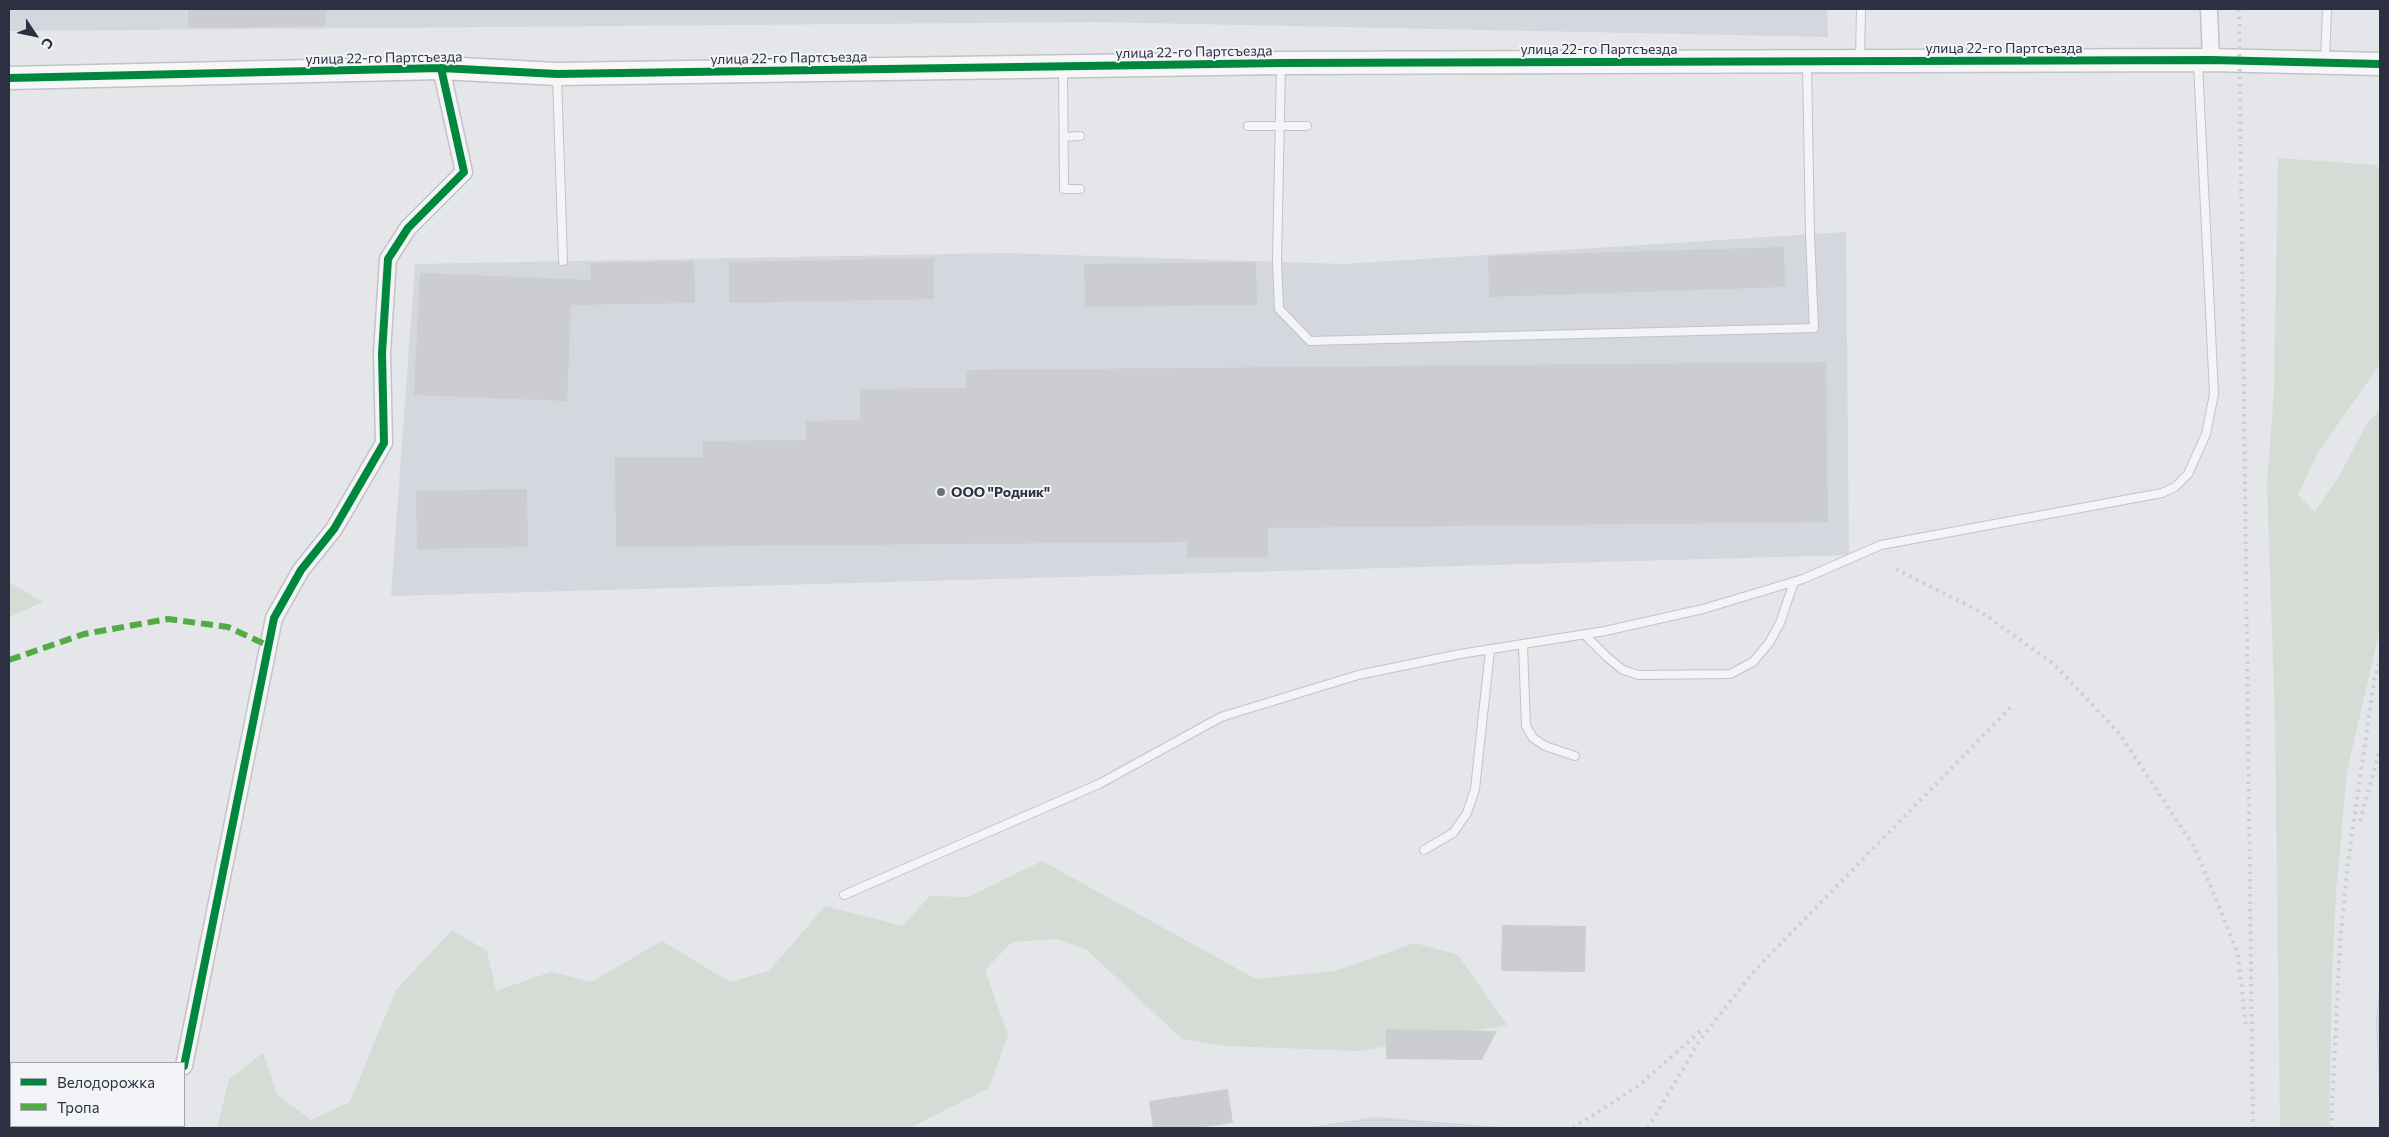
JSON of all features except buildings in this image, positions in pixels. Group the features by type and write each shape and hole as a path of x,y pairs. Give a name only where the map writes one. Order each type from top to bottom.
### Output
{"street":[{"path":"2204,60 2209,9"},
{"name":"улица 22-го Партсъезда","path":"9,78 441,68 557,74 1281,63 2204,60 2380,64"},
{"path":"185,1062 274,618 301,570 334,529 384,443 382,353 388,259 408,228 464,172 441,68"}],"lane":[{"path":"1860,61 1861,9"},
{"path":"2325,63 2327,9"},
{"path":"844,895 1099,784 1221,717 1358,675 1490,650 1585,635 1703,609 1794,582 1880,545 2162,493 2175,487 2188,474 2206,434 2214,394 2204,60"},
{"path":"1281,63 1277,262 1279,309 1310,340 1814,328 1810,234 1808,61"},
{"path":"1062,66 1064,189 1080,189"},
{"path":"557,74 564,261"},
{"path":"1248,126 1307,126"},
{"path":"1064,136 1080,136"},
{"path":"1585,635 1618,666 1639,675 1730,674 1753,662 1769,643 1780,623 1794,582"},
{"path":"1523,646 1526,726 1533,738 1545,746 1575,756"},
{"path":"1424,850 1453,833 1467,813 1473,797 1480,753 1490,650"}],"shaded area":[{"path":"9,9 1827,9 1828,37 1096,22 9,31"},
{"path":"2278,158 2376,165 2380,171 2380,364 2317,454 2298,495 2315,512 2341,473 2367,423 2380,410 2380,629 2347,771 2336,893 2332,974 2329,1128 2280,1128 2275,722 2267,483 2274,392"},
{"path":"1846,232 1849,555 391,596 415,264 1004,253 1344,264"},
{"path":"9,582 43,602 9,617"},
{"path":"1042,861 1256,979 1335,971 1415,943 1458,955 1507,1025 1360,1051 1226,1046 1182,1039 1087,950 1058,939 1012,942 985,970 1008,1035 989,1088 910,1128 217,1128 229,1079 263,1053 277,1094 311,1120 350,1102 396,990 452,930 487,951 496,991 551,972 591,982 662,941 730,982 769,971 825,906 902,926 930,896 968,897"},
{"path":"2380,982 2380,1128 2376,1020"},
{"path":"1375,1117 1513,1128 1304,1128"}],"railway":[{"path":"2239,9 2253,1128"},
{"path":"1896,569 1981,612 2054,664 2119,733 2195,848 2238,954 2246,1028"},
{"path":"2331,1128 2340,943 2348,862 2374,681 2380,660"},
{"path":"1648,1128 1700,1040 1755,970 2011,707"},
{"path":"2360,821 2380,750"},
{"path":"1573,1128 1638,1086 1702,1030"}],"marked path":[{"path":"9,660 84,634 168,619 228,627 267,645"}],"cycle path":[{"path":"9,78 441,68 557,74 1281,63 2211,60 2380,64"},
{"path":"185,1062 274,618 301,570 334,529 384,443 382,353 388,259 408,228 464,172 441,68"}],"place":[{"name":"ООО \"Родник\"","path":"941,492"}]}
